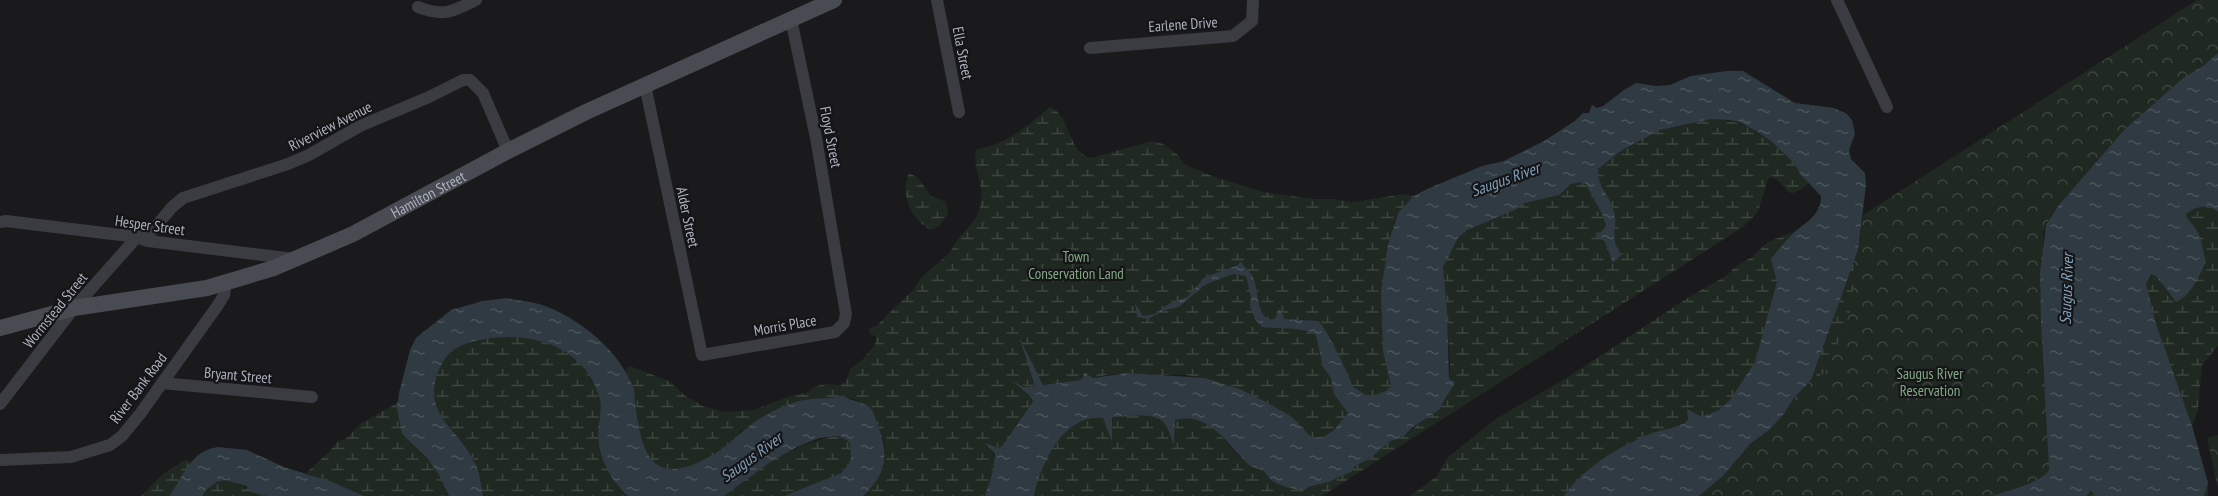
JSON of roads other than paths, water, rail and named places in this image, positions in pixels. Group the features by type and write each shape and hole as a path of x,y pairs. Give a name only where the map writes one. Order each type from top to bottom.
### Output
{"main road":[{"name":"Hamilton Street","path":"0,328 75,308 226,283 296,260 373,224 508,151 645,85 834,0"}],"street":[{"path":"418,7 434,13 447,14 476,0"},
{"name":"Ella Street","path":"937,0 959,112"},
{"name":"Earlene Drive","path":"1090,48 1233,36 1252,21 1253,0"},
{"path":"1837,0 1887,107"},
{"name":"Floyd Street","path":"791,19 816,138 837,262"},
{"name":"Riverview Avenue","path":"136,237 153,230 172,207 183,198 288,164 309,155 360,126 463,80 470,81 483,93 508,151"},
{"name":"Alder Street","path":"645,85 702,355"},
{"name":"Hesper Street","path":"0,222 136,237 148,241 296,260"},
{"name":"Wormstead Street","path":"0,404 75,308 136,237"},
{"name":"Morris Place","path":"702,355 835,332 844,323 846,314 837,262"},
{"name":"River Bank Road","path":"0,460 72,457 110,445 122,436 218,305 224,295 226,283"},
{"name":"Bryant Street","path":"162,383 312,397"}],"water":[{"name":"Saugus River","path":"2218,53 2218,211 2209,207 2201,207 2186,214 2202,243 2206,262 2190,290 2176,302 2156,276 2151,274 2146,283 2155,321 2192,426 2208,483 2204,496 2095,496 2091,491 2086,496 1992,496 2031,483 2049,470 2040,273 2046,225 2058,206 2124,130 2183,78 2203,66"},
{"name":"Saugus River","path":"1743,71 1795,103 1834,108 1847,114 1852,120 1855,134 1849,150 1851,159 1865,173 1866,185 1858,250 1811,380 1769,430 1750,444 1723,476 1699,496 1564,496 1590,468 1611,454 1633,441 1685,423 1688,419 1687,409 1702,417 1719,410 1730,400 1755,362 1777,282 1771,259 1790,237 1814,216 1821,202 1821,196 1801,175 1794,163 1771,141 1739,122 1729,120 1711,119 1660,130 1622,150 1598,169 1601,184 1615,215 1615,240 1620,253 1624,253 1613,263 1605,242 1595,234 1601,232 1606,226 1603,216 1586,184 1582,182 1571,184 1559,195 1525,203 1515,210 1467,230 1458,238 1443,267 1449,379 1455,382 1439,410 1413,427 1404,436 1391,441 1369,459 1355,466 1351,472 1305,490 1282,486 1269,478 1264,471 1249,465 1224,438 1207,424 1198,420 1187,418 1175,420 1174,445 1167,428 1160,419 1147,416 1112,417 1112,442 1103,418 1089,419 1065,432 1048,456 1034,496 985,496 993,471 995,454 985,443 999,448 1003,445 1033,401 1012,381 1024,387 1035,387 1019,337 1043,385 1080,380 1084,372 1093,378 1127,373 1205,378 1242,390 1264,401 1292,417 1311,437 1325,436 1334,430 1348,413 1334,394 1331,378 1323,367 1316,335 1297,329 1262,327 1255,319 1250,306 1251,297 1246,276 1233,274 1214,281 1203,286 1179,307 1165,310 1148,319 1137,317 1135,303 1143,316 1155,314 1170,303 1187,297 1205,277 1241,262 1253,277 1264,316 1275,319 1279,308 1285,319 1318,321 1331,341 1353,387 1369,397 1386,391 1391,386 1383,351 1381,292 1388,244 1398,213 1414,196 1482,166 1504,161 1544,141 1575,121 1583,113 1589,113 1592,105 1597,108 1603,106 1636,83 1656,86 1670,85 1691,76"},
{"name":"Saugus River","path":"507,298 535,303 568,317 583,326 608,349 619,361 634,389 636,412 645,448 652,460 663,468 677,469 697,463 721,450 755,422 784,406 795,402 843,395 866,405 873,412 883,444 882,471 863,496 784,496 841,473 851,458 850,444 838,436 819,438 797,447 769,463 724,496 628,496 614,481 601,454 598,433 600,399 592,379 581,364 552,345 516,337 498,337 460,346 446,357 439,370 434,398 443,419 474,461 483,496 449,496 439,475 427,458 402,434 397,409 410,350 416,338 451,310 483,301"},
{"path":"218,447 247,450 284,467 332,482 364,496 267,496 251,492 246,486 226,480 217,482 202,496 169,496 194,459 208,449"}],"park label":[{"name":"Town Conservation Land","path":"1076,264"},
{"name":"Saugus River Reservation","path":"1930,382"}]}
